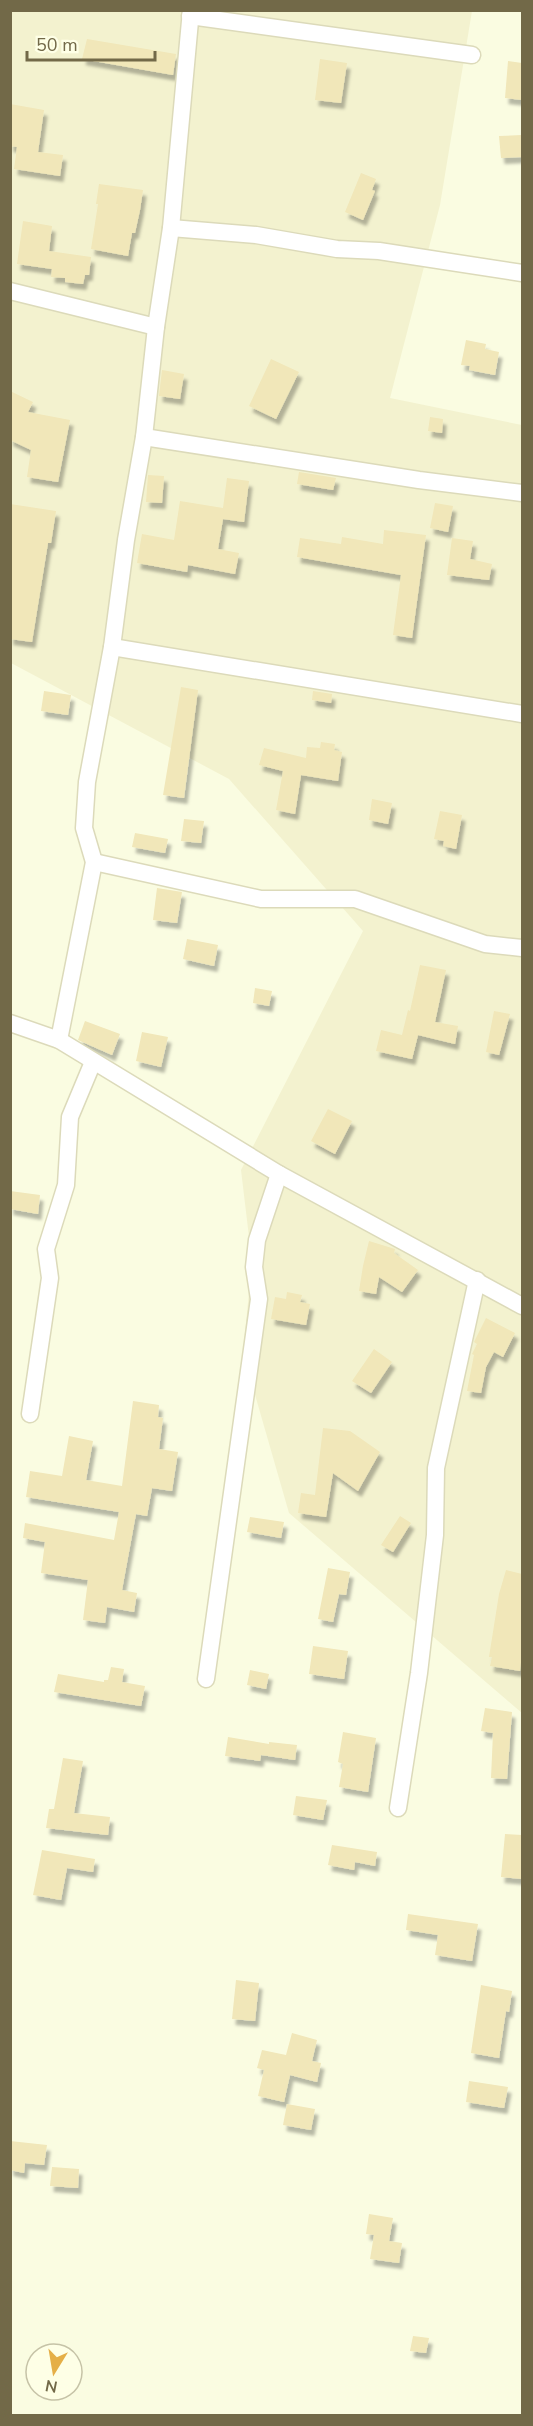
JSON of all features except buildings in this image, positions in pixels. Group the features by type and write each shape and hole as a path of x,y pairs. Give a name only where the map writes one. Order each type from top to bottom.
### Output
{"street":[{"path":"59,1040 94,862 84,828 87,782 112,647 126,540 144,436 156,327 171,228 190,13 472,55"},
{"path":"171,228 256,235 337,249 379,251 522,273"},
{"path":"10,291 156,327"},
{"path":"144,436 522,494"},
{"path":"112,647 522,714"},
{"path":"94,862 261,899 356,898 485,944 522,948"},
{"path":"10,1023 59,1040 279,1174 522,1306"},
{"path":"30,1414 50,1278 46,1250 66,1185 70,1117 93,1062"},
{"path":"206,1679 259,1299 255,1267 257,1240 279,1174"},
{"path":"398,1808 419,1673 434,1547 436,1468 477,1280"}],"shaded area":[{"path":"10,11 472,11 440,205 390,398 522,425 522,1713 289,1513 243,1353 252,1262 241,1170 363,931 229,779 11,663"}]}
